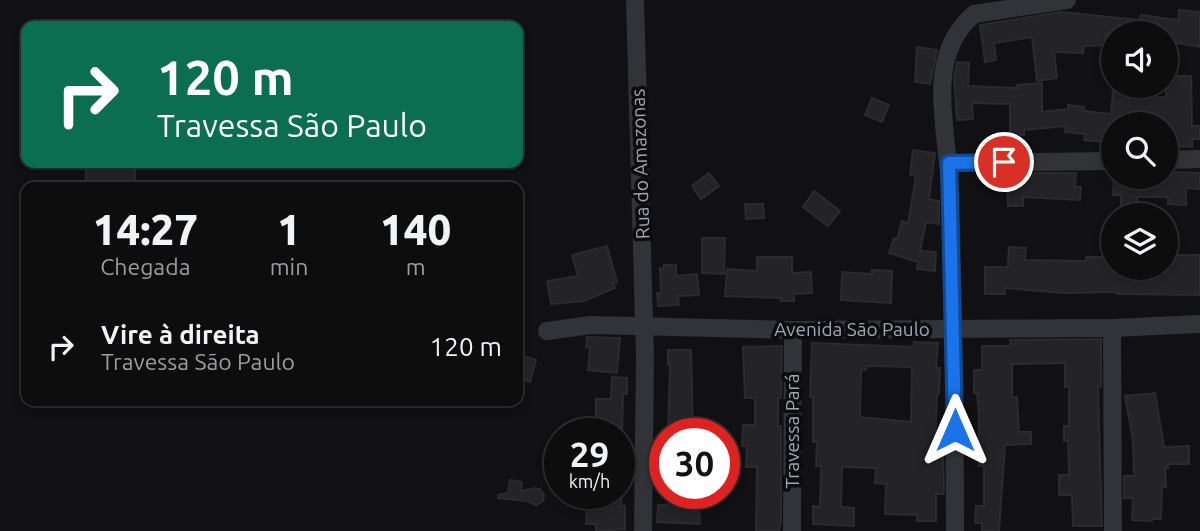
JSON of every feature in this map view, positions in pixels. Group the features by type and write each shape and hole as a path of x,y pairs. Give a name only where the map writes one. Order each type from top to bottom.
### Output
{"street":[{"name":"Rua do Amazonas","path":"635,0 644,327 643,531"},
{"path":"955,531 954,329 949,163 944,110 945,65 955,37 974,14 1067,0"},
{"path":"1178,160 1200,159"},
{"path":"949,163 1101,161"},
{"name":"Avenida São Paulo","path":"547,331 591,325 793,330 1112,328 1200,324"},
{"path":"1112,328 1113,531"},
{"name":"Travessa Pará","path":"792,531 793,330"}],"building":[{"path":"1179,10 1200,12 1200,47 1178,43 1178,21 1101,21 1101,45 1084,46 1083,53 1054,52 1057,78 1037,81 1032,37 994,43 996,60 985,62 980,25 1061,12 1140,20 1141,15 1178,20"},
{"path":"917,47 937,50 930,84 915,82"},
{"path":"957,62 969,63 968,86 1018,88 1017,85 1042,83 1042,112 1068,109 1068,105 1084,107 1083,111 1101,113 1101,142 1084,140 1085,134 1065,132 1066,126 1024,130 1024,135 1010,135 1010,104 972,103 973,119 957,120 954,77"},
{"path":"1178,76 1191,76 1192,126 1200,126 1200,139 1192,139 1192,147 1178,146 1178,112 1111,112 1112,98 1178,98"},
{"path":"872,98 889,105 882,122 865,115"},
{"path":"913,150 935,153 929,199 939,201 939,224 926,222 920,251 936,252 935,271 917,269 918,262 889,253 894,238 897,239 902,221 908,223 916,176 910,175"},
{"path":"86,168 135,168 135,182 86,182"},
{"path":"1178,172 1200,173 1200,189 1186,188 1186,205 1168,203 1168,197 1137,197 1137,203 1121,203 1121,195 1113,195 1113,189 1178,189"},
{"path":"709,173 719,186 701,199 692,186"},
{"path":"1033,173 1076,173 1075,187 1081,187 1080,200 1023,197 1023,206 1008,206 1007,176 1033,176"},
{"path":"814,191 840,211 828,226 803,207"},
{"path":"745,204 763,204 764,218 746,219"},
{"path":"702,238 725,238 724,274 702,273"},
{"path":"607,246 617,282 613,283 615,288 584,301 551,304 547,281 578,276 572,255"},
{"path":"1009,247 1026,248 1025,260 1086,261 1086,257 1101,257 1101,280 1178,280 1178,255 1200,255 1200,295 1064,293 1005,288 1005,294 985,294 985,267 1008,267"},
{"path":"757,257 792,257 792,273 811,272 812,293 794,294 794,301 725,296 727,269 757,271"},
{"path":"664,265 676,265 676,276 697,274 699,295 678,296 679,305 658,306 657,293 661,293 660,268 664,269"},
{"path":"872,270 892,271 891,303 841,300 842,272 872,274"},
{"path":"587,337 620,338 617,373 588,370 590,348 586,347"},
{"path":"1101,339 1101,387 1098,387 1102,526 1073,526 1072,495 1059,495 1059,475 1069,475 1068,441 1064,441 1064,426 1069,426 1069,387 1065,387 1065,363 1012,364 1012,397 1017,397 1019,432 1031,432 1031,444 1005,445 999,531 982,531 982,523 975,523 976,506 984,506 984,466 979,466 979,416 977,393 974,393 974,370 982,370 982,346 1011,346 1010,340"},
{"path":"914,342 938,343 936,368 940,368 935,450 943,450 944,492 936,494 936,521 917,521 917,515 885,514 886,484 875,483 876,468 842,467 841,507 854,508 854,526 813,524 813,506 820,507 821,466 816,466 817,442 813,442 813,397 810,397 812,343 914,347","holes":["866,366 912,367 911,422 860,417 861,370 866,370"]},
{"path":"782,346 781,398 778,398 778,426 781,426 781,522 779,531 756,531 757,467 746,467 747,446 742,446 743,425 755,425 755,398 745,398 743,347"},
{"path":"668,350 691,350 693,418 668,418"},
{"path":"523,356 536,360 530,382 523,380"},
{"path":"612,377 627,378 627,394 623,394 622,418 596,418 596,399 611,399"},
{"path":"1155,393 1164,447 1189,446 1189,464 1168,464 1168,468 1165,468 1166,487 1162,487 1161,519 1132,520 1133,498 1124,498 1124,476 1134,476 1133,440 1125,396"},
{"path":"510,480 522,482 521,491 536,488 544,495 543,501 536,505 527,501 498,498 498,495 508,493"},
{"path":"587,509 625,509 625,529 596,531 596,524 586,524"},
{"path":"658,509 699,509 700,524 657,522"}],"route":[{"path":"955,430 949,163 1004,162"}]}
